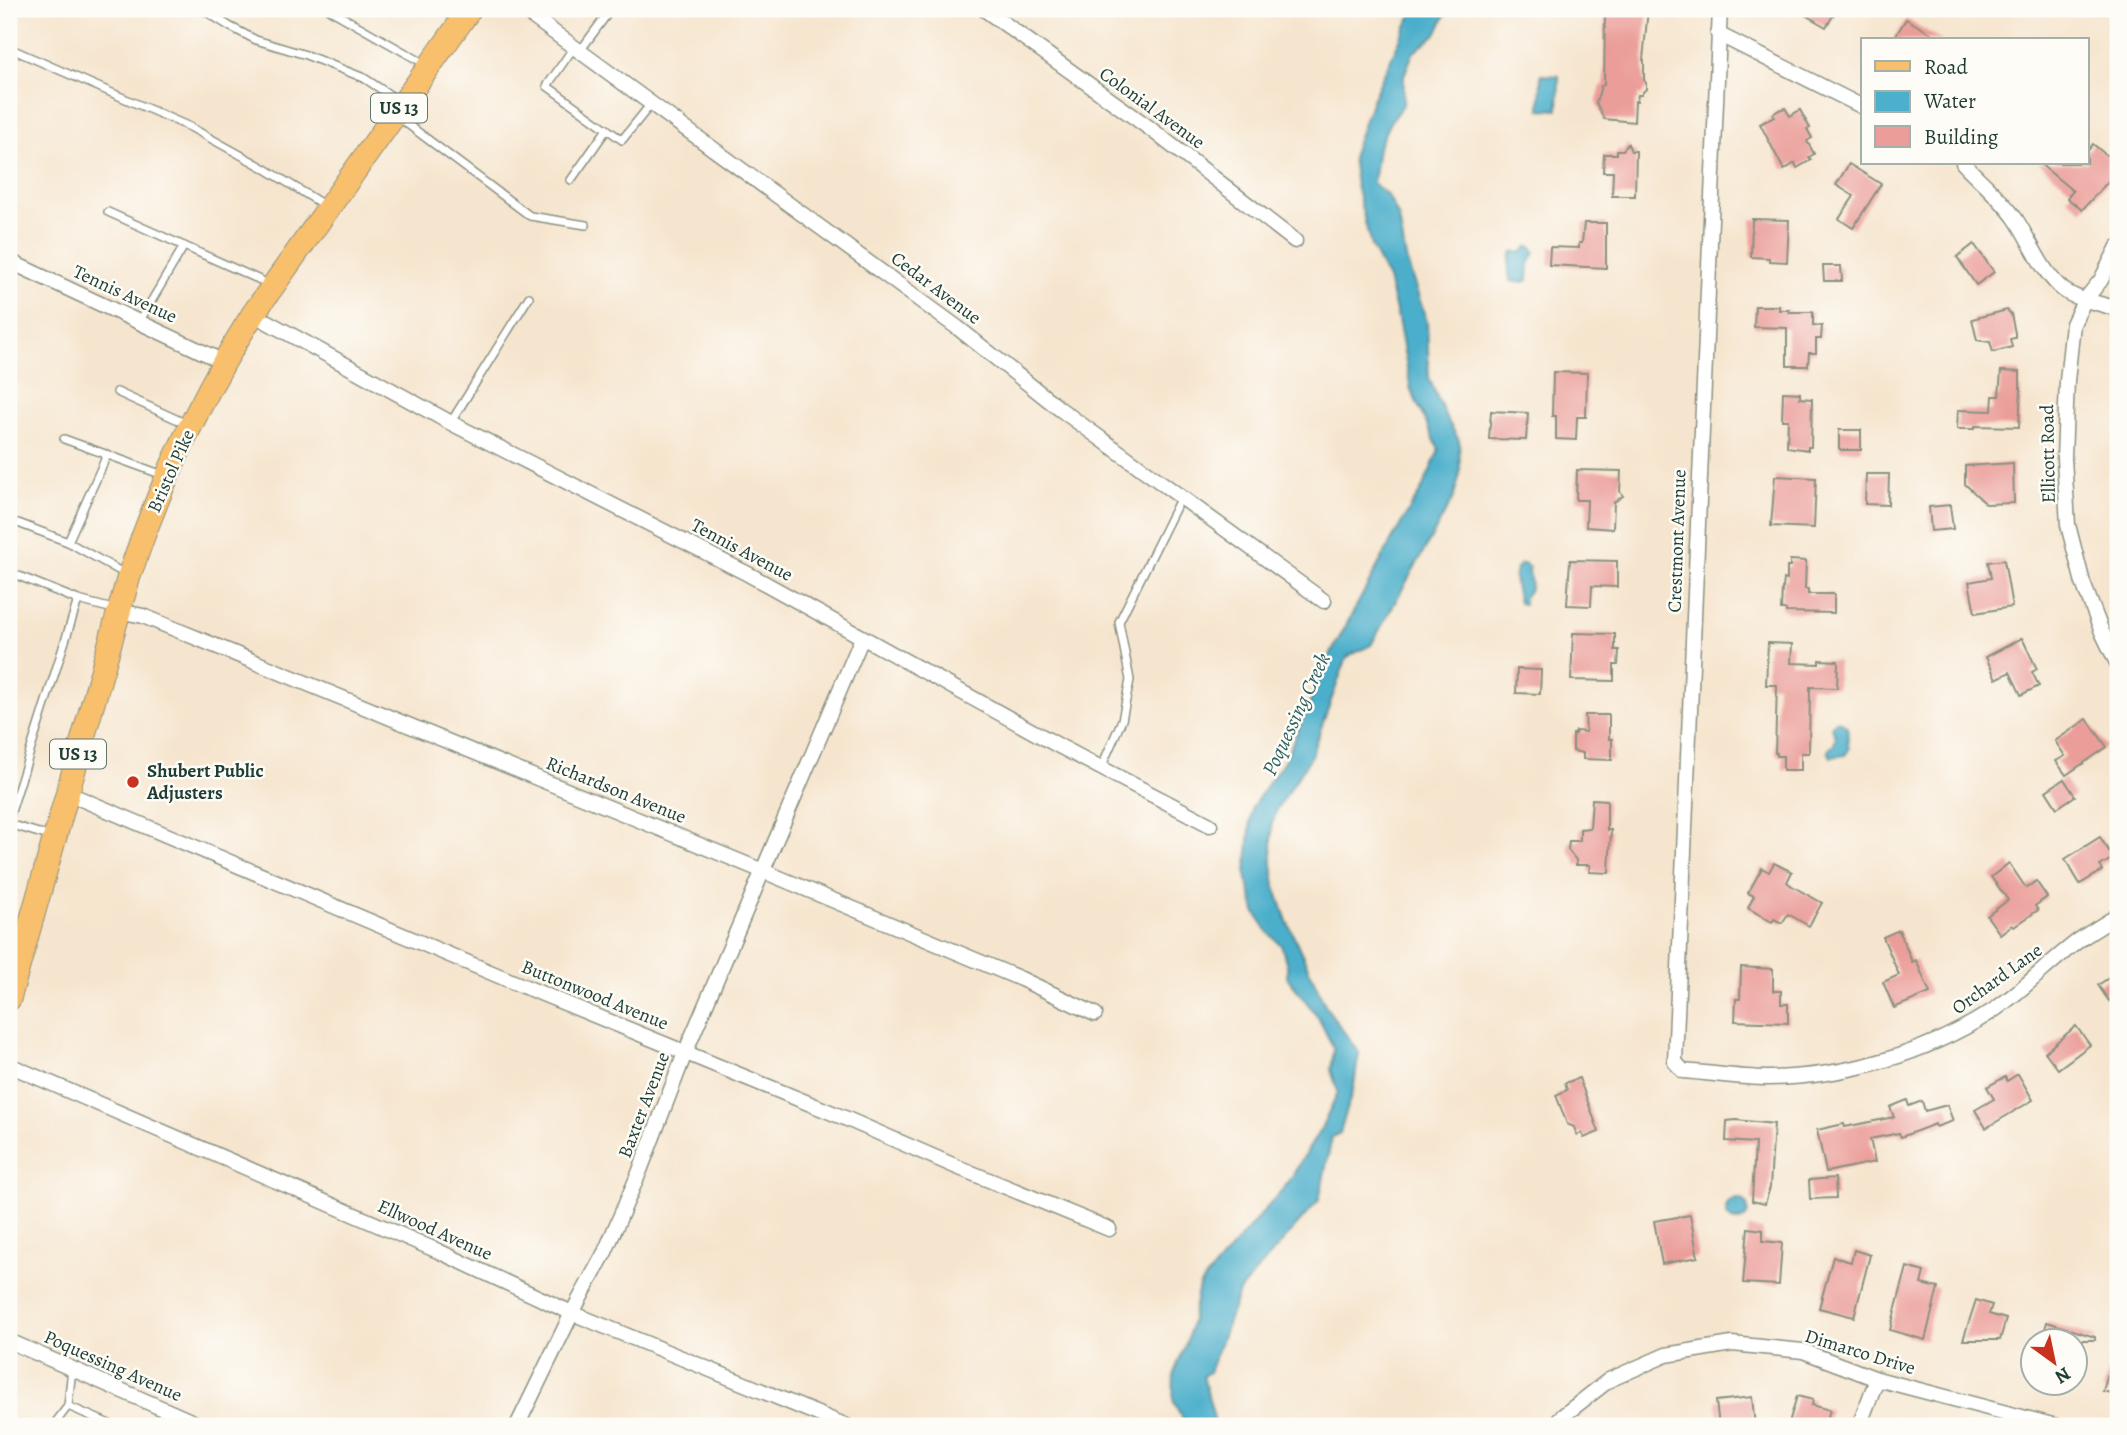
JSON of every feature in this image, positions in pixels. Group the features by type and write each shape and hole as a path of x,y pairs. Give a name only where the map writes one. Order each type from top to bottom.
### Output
{"main road":[{"name":"Bristol Pike","path":"9,999 129,576 190,426 253,314 429,66 460,12"}],"street":[{"name":"Cedar Avenue","path":"523,9 958,328 1060,409 1324,601"},
{"name":"Colonial Avenue","path":"984,9 1148,127 1295,241"},
{"name":"Crestmont Avenue","path":"1683,1071 1675,1062 1675,1042 1720,9"},
{"path":"1718,34 1861,106"},
{"path":"1964,164 2014,217 2059,287 2084,301 2118,310"},
{"name":"Ellicott Road","path":"2118,247 2101,280 2084,301 2073,324 2064,458 2068,525 2083,583 2118,665"},
{"name":"Tennis Avenue","path":"9,261 224,362"},
{"name":"Tennis Avenue","path":"253,314 451,423 748,574 1210,825"},
{"name":"Richardson Avenue","path":"119,611 143,616 763,871 1021,979 1095,1014"},
{"name":"Baxter Avenue","path":"517,1426 605,1252 685,1053 862,638"},
{"name":"Buttonwood Avenue","path":"67,793 1109,1229"},
{"name":"Orchard Lane","path":"1683,1071 1768,1078 1828,1073 1889,1059 1947,1038 1992,1011 2033,981 2081,939 2118,915"},
{"name":"Ellwood Avenue","path":"9,1065 438,1251 572,1313 847,1426"},
{"name":"Poquessing Avenue","path":"9,1342 202,1426"},
{"name":"Dimarco Drive","path":"1554,1426 1560,1418 1613,1378 1666,1355 1732,1344 1803,1351 1877,1379 2056,1426"},
{"path":"1859,1426 1877,1379"}],"lane":[{"path":"202,9 256,40 311,57 364,78 398,109 530,216 586,225"},
{"path":"331,9 429,66"},
{"path":"611,9 547,86 622,141 651,103"},
{"path":"9,48 190,127 328,207"},
{"path":"571,180 607,129"},
{"path":"108,212 272,286"},
{"path":"139,322 184,246"},
{"path":"451,423 529,297"},
{"path":"117,392 190,426"},
{"path":"64,439 167,477"},
{"path":"68,542 107,455"},
{"path":"1101,768 1122,720 1130,680 1119,622 1181,497"},
{"path":"18,523 68,542 129,576"},
{"path":"9,572 79,600 119,611"},
{"path":"9,818 79,600"},
{"path":"9,824 54,838"},
{"path":"53,1426 68,1406 72,1368"},
{"path":"68,1406 114,1426"}],"water":[{"path":"1414,9 1448,9 1437,33 1413,53 1404,75 1403,105 1390,122 1378,147 1373,183 1388,196 1399,218 1406,259 1427,322 1429,378 1445,416 1459,440 1460,474 1453,499 1371,645 1347,657 1310,758 1277,809 1272,824 1275,886 1287,921 1326,1007 1359,1053 1354,1085 1340,1133 1332,1137 1319,1200 1240,1290 1209,1372 1203,1376 1216,1426 1186,1426 1173,1400 1174,1373 1188,1338 1199,1286 1288,1183 1323,1125 1338,1092 1331,1070 1334,1049 1318,1017 1287,977 1287,965 1281,945 1266,930 1255,911 1246,875 1252,807 1286,758 1328,659 1424,485 1439,450 1411,390 1388,279 1371,246 1352,157 1372,100"},
{"path":"1541,75 1559,76 1558,110 1540,109"},
{"path":"1529,246 1535,252 1529,264 1528,280 1511,281 1509,270 1512,253 1521,253"},
{"path":"1521,564 1529,568 1531,584 1524,597 1524,604 1519,603 1515,582 1515,573"},
{"path":"1836,721 1847,726 1849,749 1845,755 1831,757 1828,751 1836,737 1831,726"},
{"path":"1737,1199 1747,1206 1748,1210 1741,1220 1737,1221 1727,1214 1726,1210 1733,1200"}],"building":[{"path":"1615,9 1648,9 1643,60 1646,89 1635,101 1634,122 1604,119 1596,103 1601,86 1604,85 1605,14 1615,12"},
{"path":"1795,9 1837,9 1826,27"},
{"path":"1906,19 1939,38 1894,38"},
{"path":"1785,108 1790,116 1800,110 1810,128 1807,129 1812,138 1807,141 1814,154 1809,157 1811,160 1797,168 1795,163 1784,170 1760,124"},
{"path":"1628,144 1631,151 1636,151 1635,196 1612,196 1613,172 1603,172 1604,154 1617,154 1617,150 1623,150"},
{"path":"2093,144 2106,155 2112,154 2117,158 2118,164 2111,173 2114,175 2082,210 2067,198 2073,191 2040,164 2088,164 2088,151"},
{"path":"1849,164 1881,184 1853,228 1839,219 1854,196 1836,185"},
{"path":"1752,219 1789,220 1787,262 1751,257"},
{"path":"1584,223 1606,223 1606,268 1549,265 1550,247 1579,248"},
{"path":"1974,244 1994,272 1976,285 1957,257"},
{"path":"1823,266 1841,266 1842,281 1824,281"},
{"path":"1755,306 1779,306 1779,310 1789,312 1813,312 1813,325 1822,326 1821,339 1816,339 1816,353 1809,353 1808,366 1787,366 1787,328 1754,327"},
{"path":"2007,310 2011,314 2015,333 2015,338 2010,339 2012,347 1993,352 1990,342 1977,340 1972,319"},
{"path":"2001,371 2020,372 2019,427 1975,426 1975,429 1957,429 1958,410 1992,411 1993,396 1999,396"},
{"path":"1553,372 1587,373 1586,417 1577,417 1576,440 1556,439 1556,416 1552,416"},
{"path":"1783,392 1800,393 1800,398 1812,399 1811,447 1808,447 1808,450 1787,447 1788,420 1782,420"},
{"path":"1491,411 1528,413 1526,440 1489,439"},
{"path":"1839,430 1861,430 1861,450 1841,450"},
{"path":"2013,463 2014,503 1986,504 1965,484 1965,466"},
{"path":"1577,470 1621,471 1620,492 1623,496 1614,502 1613,529 1586,527 1587,500 1576,500"},
{"path":"1866,474 1889,474 1888,505 1865,504"},
{"path":"1775,476 1816,478 1814,528 1771,526"},
{"path":"1950,505 1953,529 1931,531 1929,507"},
{"path":"1570,560 1617,561 1617,587 1592,586 1591,606 1567,605"},
{"path":"1790,560 1806,561 1805,589 1808,589 1808,594 1834,594 1834,613 1781,610 1782,588 1784,579 1787,580"},
{"path":"2004,560 2012,607 1975,613 1969,582 1991,578 1988,562"},
{"path":"1573,633 1615,634 1615,650 1619,650 1618,665 1614,665 1614,681 1571,680"},
{"path":"2022,638 2037,669 2032,672 2039,686 2021,695 2010,672 1996,679 1986,657"},
{"path":"1768,643 1792,644 1791,663 1819,664 1819,660 1838,661 1837,688 1810,687 1809,753 1801,753 1801,770 1783,770 1783,756 1777,756 1775,753 1777,685 1766,685"},
{"path":"1517,669 1541,670 1540,694 1516,693"},
{"path":"1585,715 1609,715 1612,760 1583,759 1583,753 1573,751 1573,734 1576,731 1586,732"},
{"path":"2087,719 2107,747 2066,775 2056,761 2065,756 2055,741"},
{"path":"2064,779 2075,796 2057,808 2046,791"},
{"path":"1592,799 1607,800 1607,830 1611,830 1609,873 1589,872 1590,865 1576,865 1576,860 1568,850 1569,841 1580,841 1580,829 1590,828"},
{"path":"2100,837 2113,858 2100,866 2103,870 2080,884 2065,859"},
{"path":"1774,863 1792,872 1787,882 1822,903 1809,926 1788,914 1782,923 1774,919 1772,922 1748,908 1754,896 1748,893 1762,868 1769,872"},
{"path":"2009,863 2026,888 2036,881 2047,897 2035,906 2038,910 2000,934 1987,916 2008,900 1991,877"},
{"path":"1899,930 1912,962 1916,960 1930,993 1894,1008 1883,982 1899,975 1883,937"},
{"path":"1741,967 1773,969 1773,991 1781,991 1781,1004 1788,1004 1788,1023 1735,1021 1736,999 1740,999"},
{"path":"2118,972 2118,995 2109,1001 2098,985"},
{"path":"2076,1026 2090,1045 2058,1069 2045,1052"},
{"path":"2018,1074 2033,1100 1986,1128 1975,1110 1994,1099 1987,1087 2005,1077 2007,1081"},
{"path":"1579,1078 1599,1132 1584,1138 1582,1133 1577,1135 1574,1127 1567,1124 1556,1095 1567,1090 1565,1083"},
{"path":"1907,1100 1909,1106 1922,1101 1925,1111 1947,1105 1953,1121 1936,1127 1935,1124 1901,1137 1899,1133 1870,1139 1875,1162 1826,1172 1817,1130 1894,1117 1890,1107"},
{"path":"1727,1121 1774,1124 1770,1187 1765,1204 1752,1201 1755,1143 1726,1141"},
{"path":"1835,1178 1836,1198 1810,1199 1809,1180"},
{"path":"1690,1215 1698,1257 1662,1264 1654,1221"},
{"path":"1748,1228 1763,1230 1763,1241 1782,1243 1779,1285 1743,1283"},
{"path":"1854,1250 1870,1255 1854,1317 1819,1308 1833,1257 1851,1262"},
{"path":"1907,1267 1924,1272 1921,1284 1938,1288 1925,1340 1890,1330"},
{"path":"1976,1300 1992,1305 1989,1314 2006,1319 2000,1340 1963,1340"},
{"path":"2114,1352 2118,1353 2118,1395 2103,1391"},
{"path":"1797,1396 1813,1400 1812,1405 1830,1410 1825,1426 1788,1426"},
{"path":"1752,1397 1755,1426 1719,1426 1716,1401"}],"place":[{"name":"Shubert Public Adjusters","path":"133,782"}],"water label":[{"name":"Poquessing Creek","path":"1296,714"}]}
